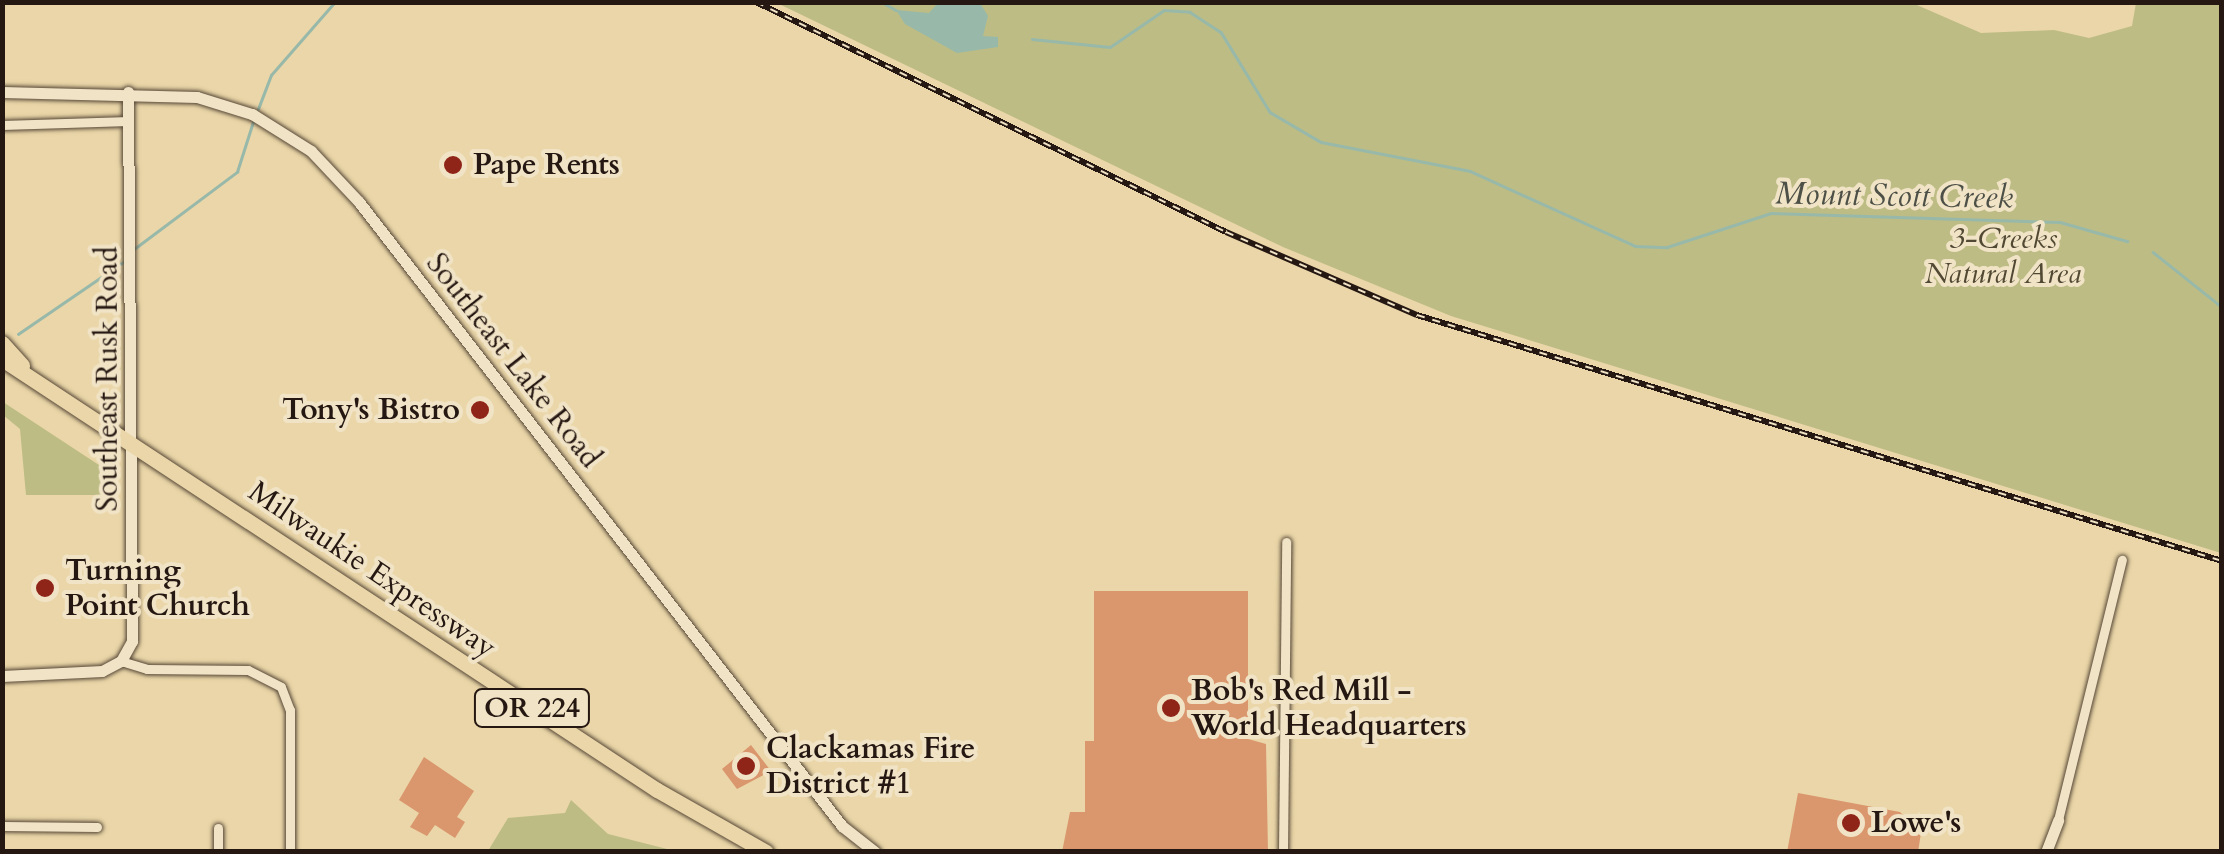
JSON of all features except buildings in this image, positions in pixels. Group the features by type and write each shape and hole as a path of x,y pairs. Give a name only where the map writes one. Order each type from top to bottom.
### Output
{"highway":[{"path":"2,344 38,382"},
{"name":"Milwaukie Expressway","path":"2,359 657,790 766,852"}],"street":[{"name":"Southeast Lake Road","path":"2,92 182,94 241,110 281,130 359,202 816,793 875,852"},
{"name":"Southeast Rusk Road","path":"121,661 135,628 128,92"},
{"path":"2,124 129,121"},
{"path":"1284,852 1286,542"},
{"path":"2046,852 2058,820 2122,560"},
{"path":"2,676 97,672 121,661 161,670 248,670 281,687 290,710 290,852"},
{"path":"2,826 97,827"},
{"path":"218,828 218,852"}],"green space":[{"name":"3-Creeks Natural Area","path":"1910,2 1981,33 2054,30 2089,38 2132,26 2136,3 2221,3 2221,553 1451,316 1283,247 777,3"},
{"path":"3,402 105,469 107,495 26,495 20,429 3,415"},
{"path":"571,800 608,834 675,851 488,851 508,818 565,813"}],"shaded area":[{"path":"938,3 980,3 988,16 983,36 998,37 998,47 957,53 905,24 896,10 929,13"}],"waterway":[{"name":"Mount Scott Creek","path":"258,109 271,75 335,2"},
{"name":"Mount Scott Creek","path":"882,2 896,10"},
{"name":"Mount Scott Creek","path":"1032,39 1110,47 1164,10 1190,12 1221,32 1270,112 1321,142 1470,171 1635,246 1667,247 1771,213 2060,222 2127,241"},
{"name":"Mount Scott Creek","path":"134,249 237,172 253,122"},
{"name":"Mount Scott Creek","path":"2153,252 2222,307"},
{"name":"Mount Scott Creek","path":"18,334 123,262"}],"railway":[{"path":"756,2 1226,232 1417,315 2222,561"}],"place":[{"name":"Pape Rents","path":"453,165"},
{"name":"Tony's Bistro","path":"480,410"},
{"name":"Turning Point Church","path":"45,588"},
{"name":"Bob's Red Mill - World Headquarters","path":"1171,708"},
{"name":"Clackamas Fire District #1","path":"746,766"},
{"name":"Lowe's","path":"1851,823"}]}
